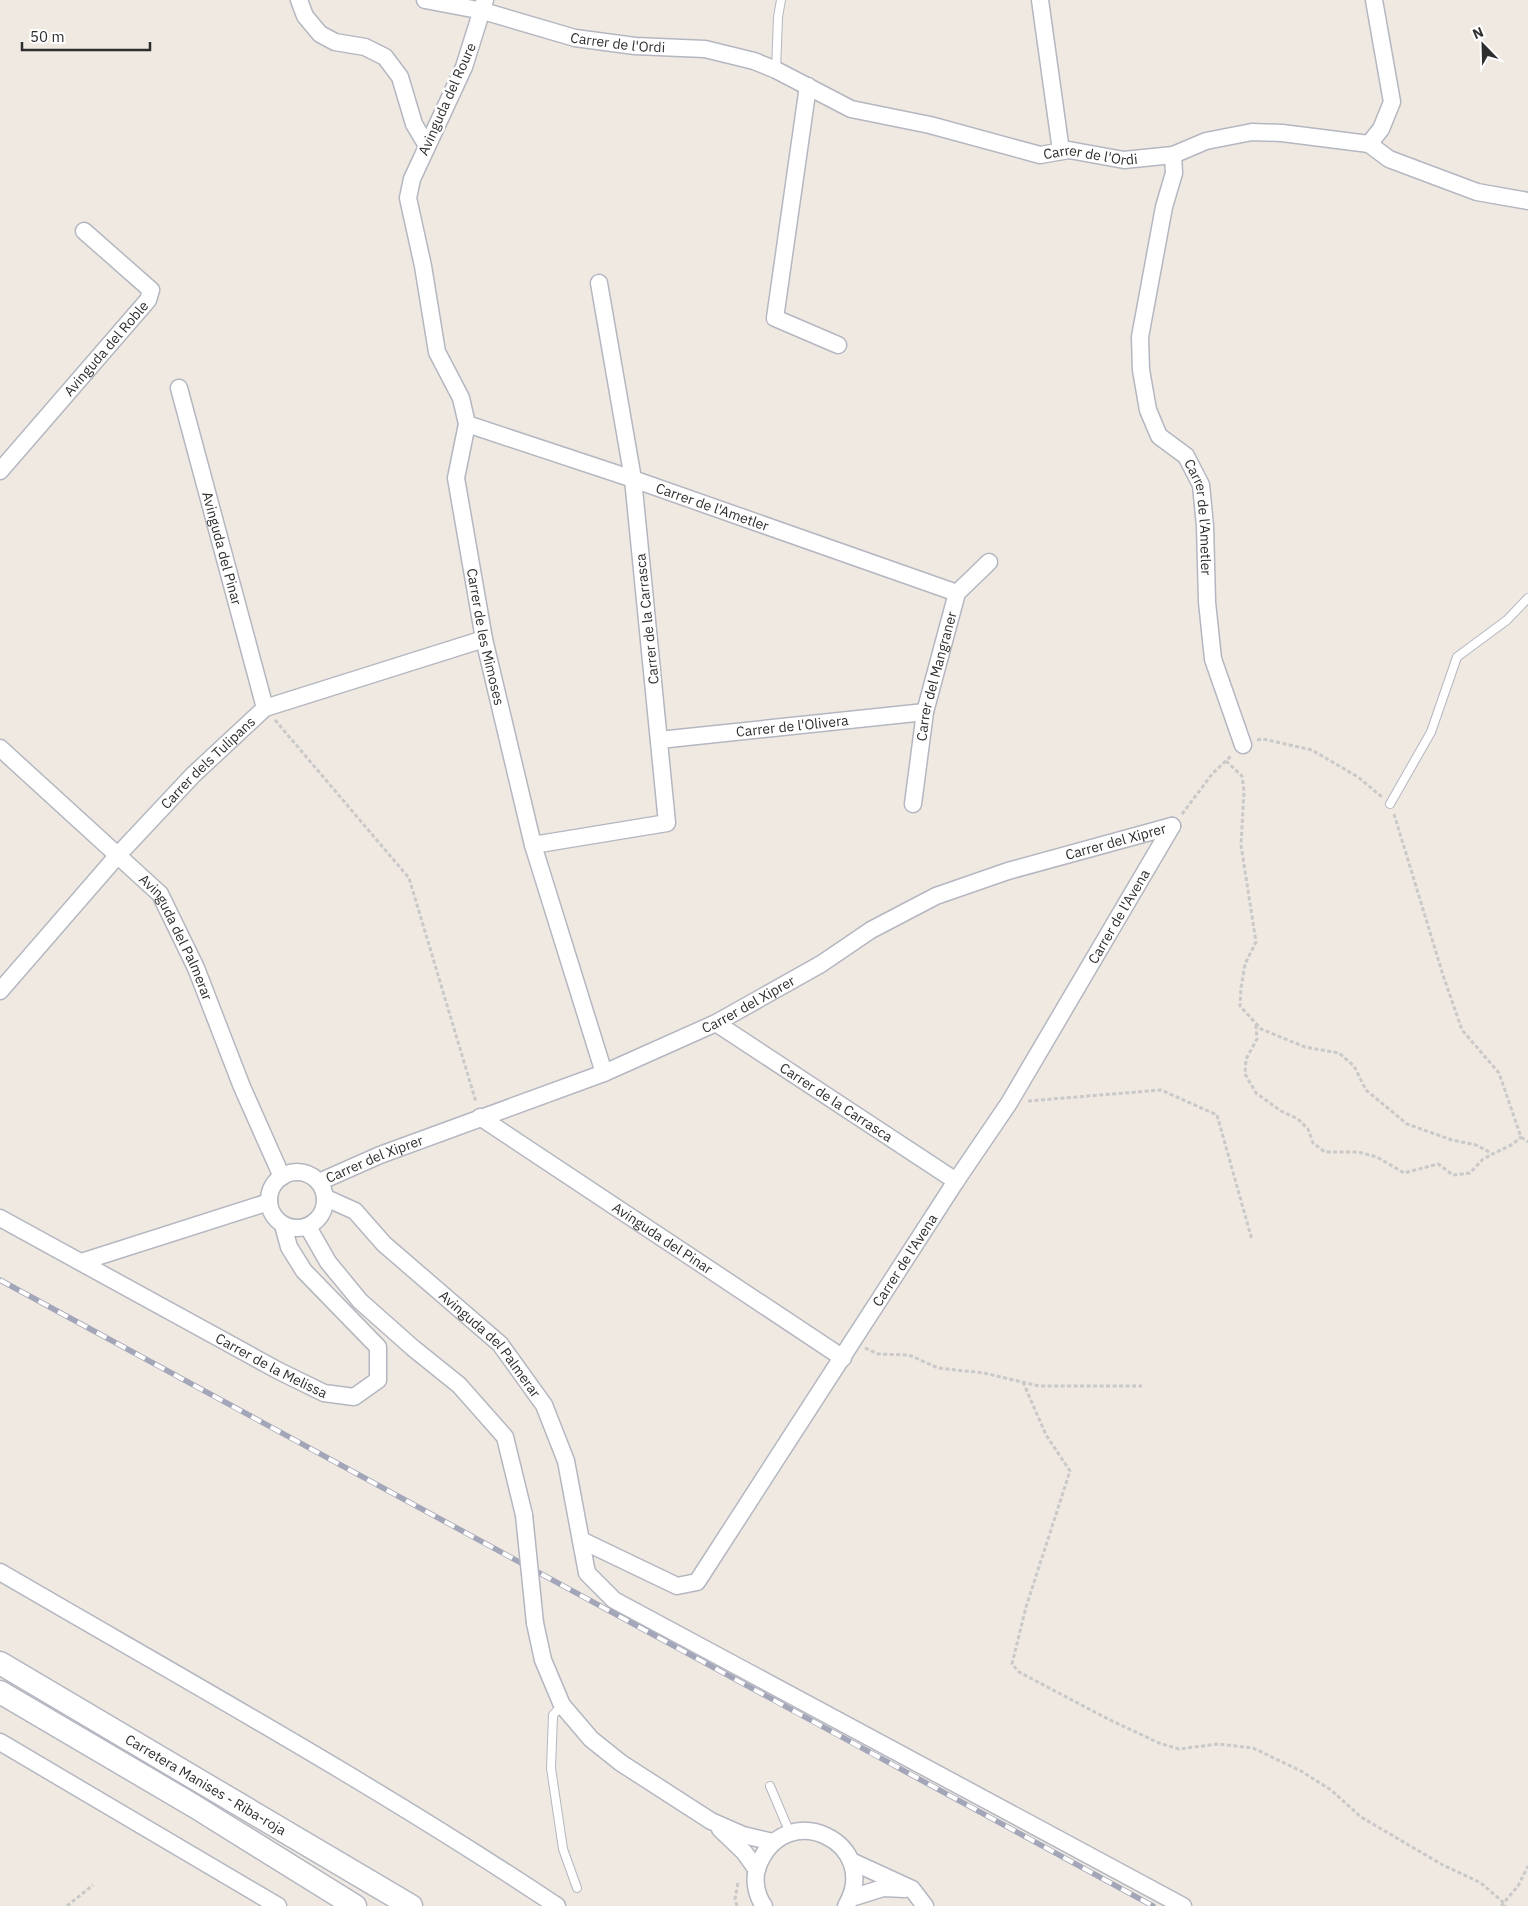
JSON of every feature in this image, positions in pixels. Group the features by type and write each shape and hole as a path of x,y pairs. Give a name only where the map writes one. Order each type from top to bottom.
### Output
{"main road":[{"name":"Carretera Manises - Riba-roja","path":"0,1663 411,1906"},
{"name":"Carretera Manises - Riba-roja","path":"0,1692 194,1806 355,1906"}],"street":[{"path":"299,0 305,16 320,34 335,42 365,47 385,57 400,77 414,124 427,146"},
{"name":"Carrer de l'Ordi","path":"425,0 484,5 575,38 635,46 705,49 776,70 852,109 930,125 1040,155 1069,150 1124,160 1173,155 1206,141 1252,132 1282,133 1369,144"},
{"path":"1040,0 1061,151"},
{"path":"1374,0 1392,102 1381,129 1369,144 1388,159 1477,192 1528,201"},
{"name":"Avinguda del Roure","path":"408,198 412,179 464,67 484,5"},
{"path":"808,86 775,318 838,345"},
{"name":"Carrer de l'Ametler","path":"1173,155 1174,174 1164,207 1140,337 1142,370 1148,410 1159,436 1186,456 1201,485 1205,526 1207,602 1213,658 1243,744"},
{"name":"Carrer de les Mimoses","path":"408,198 423,266 437,352 461,398 467,424 456,478 484,639 533,845 604,1073"},
{"name":"Avinguda del Roble","path":"0,471 148,300 150,290 84,231"},
{"name":"Carrer de la Carrasca","path":"533,845 667,823 633,479 599,283"},
{"name":"Avinguda del Pinar","path":"179,388 265,708"},
{"name":"Carrer de l'Ametler","path":"467,424 633,479 957,593"},
{"name":"Carrer del Mangraner","path":"913,804 925,712 957,593 989,562"},
{"name":"Carrer dels Tulipans","path":"0,991 118,855 193,775 265,708 484,639"},
{"name":"Carrer de l'Olivera","path":"659,740 925,712"},
{"name":"Avinguda del Palmerar","path":"0,748 160,894 196,968 242,1087 282,1177"},
{"name":"Carrer del Xiprer","path":"319,1182 380,1155 604,1073 716,1023 821,964 871,930 936,896 1008,871 1172,826"},
{"name":"Carrer de l'Avena","path":"582,1540 678,1586 697,1582 854,1342 956,1181 1009,1104 1172,826"},
{"name":"Carrer de la Carrasca","path":"716,1023 956,1181"},
{"name":"Avinguda del Pinar","path":"480,1117 843,1358"},
{"path":"297,1172 305,1173 319,1182 326,1198 322,1215 316,1222 300,1229 283,1225 276,1220 269,1202 272,1188 282,1177 297,1172"},
{"name":"Avinguda del Palmerar","path":"326,1198 355,1211 384,1244 500,1344 544,1405 566,1461 587,1573 614,1600 1183,1906"},
{"path":"81,1262 269,1202"},
{"name":"Carrer de la Melissa","path":"0,1218 279,1371 324,1393 354,1397 378,1380 378,1347 304,1271 289,1247 283,1225"},
{"path":"308,1227 328,1262 360,1301 413,1348 459,1385 505,1437 524,1515 535,1623 543,1660 562,1705 591,1739 621,1763 711,1821 743,1835 773,1842"},
{"path":"0,1572 389,1798 487,1859 557,1906"},
{"path":"0,1742 278,1906"},
{"path":"711,1821 744,1852 757,1870"},
{"path":"760,1905 756,1886 757,1870 763,1854 773,1842 790,1833 804,1830 819,1832 832,1838 843,1848 851,1861 854,1873 854,1886 849,1902"},
{"path":"851,1861 912,1889 925,1906"},
{"path":"849,1902 884,1888 912,1889"}],"lane":[{"path":"776,70 778,17 781,0"},
{"path":"1390,804 1431,732 1457,657 1507,620 1528,598"},
{"path":"562,1705 553,1715 551,1768 564,1849 577,1888"},
{"path":"770,1786 790,1833"}],"path":[{"path":"265,708 409,878 480,1117"},
{"path":"1172,826 1213,773 1243,744 1263,738 1312,750 1358,778 1390,804 1398,824 1443,975 1462,1030 1499,1073 1521,1137 1528,1142"},
{"path":"1226,761 1242,776 1244,791 1241,845 1256,942 1246,964 1241,988 1240,1006 1261,1029 1305,1047 1339,1053 1354,1066 1366,1090 1407,1124 1452,1140 1476,1145 1493,1154"},
{"path":"1256,1024 1257,1038 1246,1058 1245,1074 1256,1093 1281,1111 1298,1119 1308,1129 1313,1142 1325,1152 1358,1152 1378,1156 1404,1173 1438,1164 1453,1175 1470,1173 1482,1159 1513,1144 1521,1137"},
{"path":"1009,1104 1041,1099 1161,1090 1217,1115 1252,1240"},
{"path":"854,1342 878,1354 909,1355 938,1368 984,1372 1039,1386 1142,1386"},
{"path":"1023,1382 1046,1435 1070,1470 1024,1617 1012,1664 1019,1672 1108,1719 1159,1743 1179,1749 1218,1744 1253,1748 1301,1770 1330,1790 1361,1817 1441,1864 1481,1883 1503,1905 1518,1886 1528,1866"},
{"path":"67,1906 93,1884"}],"railway":[{"path":"0,1280 1153,1906"}]}
